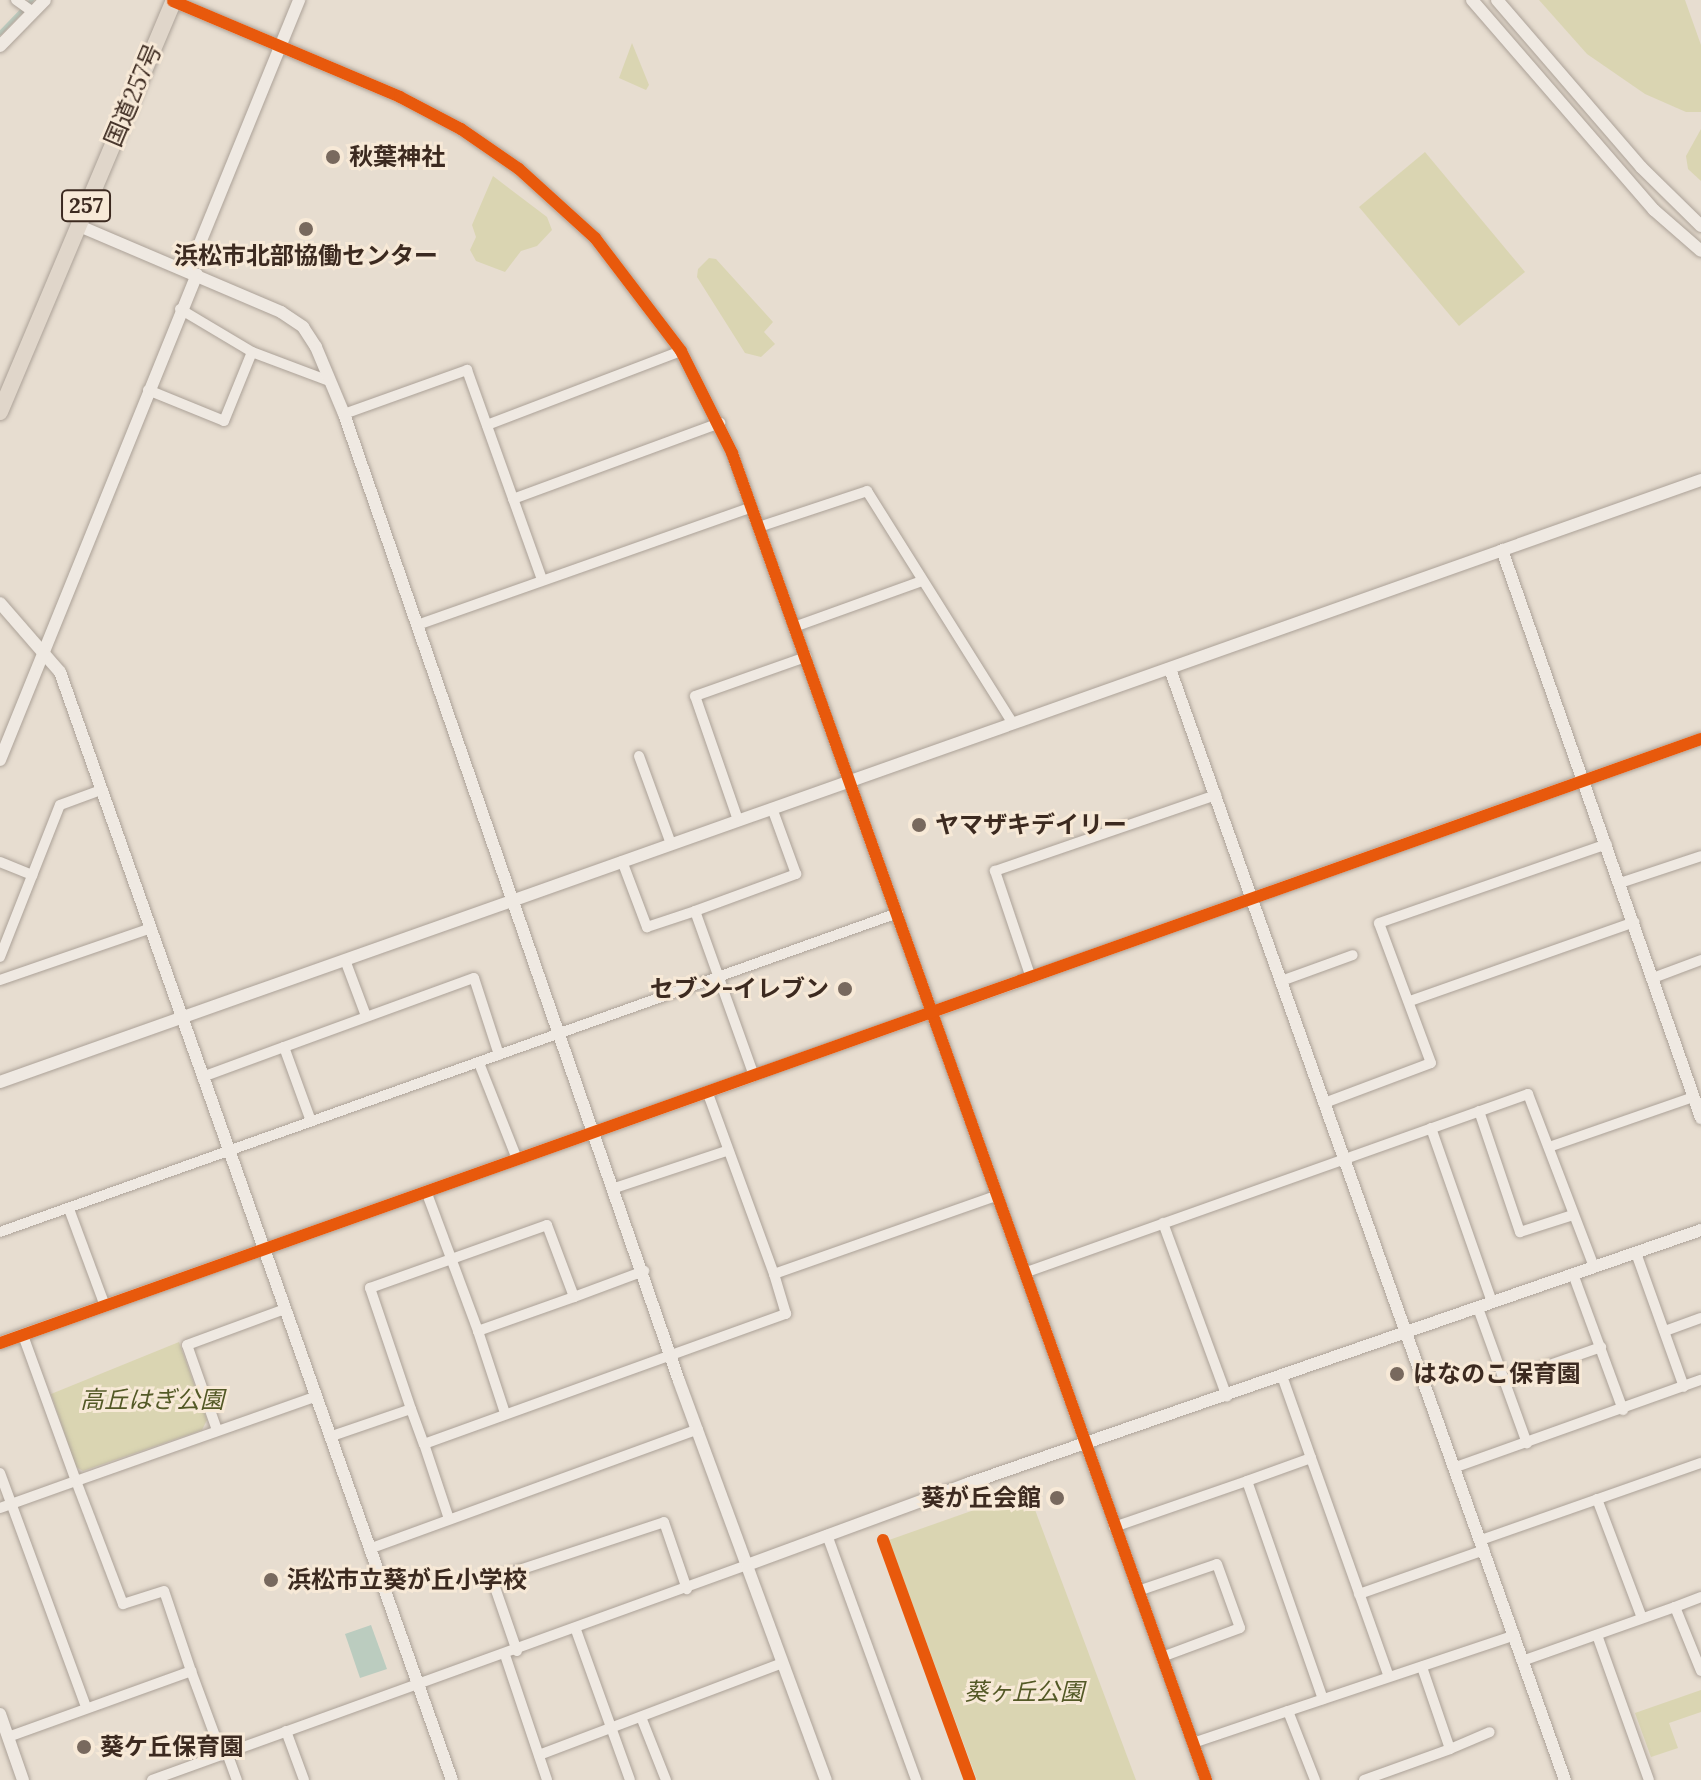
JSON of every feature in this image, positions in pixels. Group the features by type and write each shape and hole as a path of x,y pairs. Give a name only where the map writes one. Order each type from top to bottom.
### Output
{"highway":[{"name":"国道257号","path":"0,412 173,0"}],"street":[{"path":"0,46 25,6 45,0"},
{"path":"173,0 281,44 461,129 519,169 595,238 681,351 720,423 752,507 933,1011 1084,1446 1206,1780"},
{"path":"0,760 299,0"},
{"path":"1472,0 1654,210 1701,251"},
{"path":"1497,0 1641,167 1701,226"},
{"path":"77,225 193,272 303,327 344,414 515,899 670,1354 826,1780"},
{"path":"180,309 252,352 329,381"},
{"path":"487,425 681,351"},
{"path":"148,390 224,421 252,352"},
{"path":"344,414 467,370 542,579"},
{"path":"513,499 720,423"},
{"path":"0,1082 1701,480"},
{"path":"759,527 867,491 1013,724"},
{"path":"417,625 752,507"},
{"path":"1502,550 1701,1118"},
{"path":"794,627 922,581"},
{"path":"0,603 45,649 60,672 266,1247 315,1397 332,1436 452,1780"},
{"path":"738,820 695,696 806,657"},
{"path":"1170,669 1284,980 1565,1780"},
{"path":"0,1343 104,1303 1701,739"},
{"path":"639,756 671,844"},
{"path":"0,957 60,805 101,790"},
{"path":"1030,975 995,871 1216,795"},
{"path":"622,861 647,927 695,911 796,874 772,808"},
{"path":"1327,1102 1431,1063 1379,923 1607,844"},
{"path":"1620,883 1701,856"},
{"path":"0,862 32,875"},
{"path":"695,911 753,1073"},
{"path":"0,1232 898,913"},
{"path":"1410,1001 1634,922"},
{"path":"0,980 151,928"},
{"path":"1284,980 1353,955"},
{"path":"345,960 366,1016"},
{"path":"1653,978 1701,960"},
{"path":"205,1076 474,978 499,1055"},
{"path":"284,1047 311,1121"},
{"path":"479,1063 517,1159"},
{"path":"424,1444 786,1314 707,1091"},
{"path":"1024,1273 1528,1094 1594,1267"},
{"path":"1549,1147 1693,1097"},
{"path":"1479,1111 1520,1232 1573,1215"},
{"path":"1431,1128 1492,1302"},
{"path":"615,1188 726,1151"},
{"path":"426,1191 505,1413"},
{"path":"774,1274 996,1196"},
{"path":"69,1209 104,1303"},
{"path":"1163,1223 1227,1397"},
{"path":"449,1519 370,1288 547,1225 574,1297"},
{"path":"152,1780 178,1775 286,1731 576,1630 827,1535 1701,1230"},
{"path":"1636,1253 1684,1387"},
{"path":"478,1331 644,1271"},
{"path":"1573,1274 1623,1410"},
{"path":"1478,1308 1527,1443"},
{"path":"217,1430 187,1345 285,1309"},
{"path":"1665,1331 1701,1318"},
{"path":"23,1335 123,1604 164,1591 191,1671 237,1780"},
{"path":"1504,1381 1601,1347"},
{"path":"1282,1376 1389,1677"},
{"path":"1456,1467 1701,1380"},
{"path":"6,1506 315,1397"},
{"path":"332,1436 411,1409"},
{"path":"369,1549 698,1429"},
{"path":"1114,1527 1311,1458"},
{"path":"1359,1594 1597,1499 1701,1463"},
{"path":"0,1473 6,1506 86,1707"},
{"path":"1247,1481 1323,1699"},
{"path":"1597,1499 1642,1618"},
{"path":"517,1651 492,1579 664,1522 687,1589"},
{"path":"827,1535 916,1780"},
{"path":"1138,1591 1217,1564 1240,1628 1162,1657"},
{"path":"1525,1660 1701,1597"},
{"path":"1675,1607 1701,1671"},
{"path":"576,1630 630,1780"},
{"path":"1193,1743 1515,1635"},
{"path":"1597,1635 1649,1780"},
{"path":"505,1655 547,1780"},
{"path":"539,1755 783,1663"},
{"path":"1422,1667 1450,1749"},
{"path":"8,1737 191,1671"},
{"path":"1288,1711 1315,1780"},
{"path":"0,1714 22,1780"},
{"path":"641,1717 666,1780"},
{"path":"286,1731 304,1780"},
{"path":"1364,1780 1490,1732"}],"green space":[{"path":"1539,0 1685,0 1701,45 1701,112 1686,112 1645,94 1587,54"},
{"path":"632,43 649,85 646,90 619,78"},
{"path":"1701,129 1701,181 1688,169 1686,156"},
{"path":"1425,152 1525,272 1459,326 1359,207"},
{"path":"493,176 547,217 552,230 537,246 521,251 505,272 476,261 470,250 476,237 472,225"},
{"path":"709,258 716,259 773,322 764,332 775,344 761,357 745,353 697,277 698,269"},
{"name":"高丘はぎ公園","path":"179,1342 207,1420 202,1430 83,1471 76,1467 51,1394"},
{"name":"葵ヶ丘公園","path":"1028,1491 1136,1780 977,1780 889,1540"},
{"path":"1701,1690 1701,1712 1669,1723 1678,1748 1651,1757 1635,1713"}],"shaded area":[{"path":"371,1625 387,1669 360,1678 345,1634"}],"waterway":[{"path":"0,33 32,0"}],"cycle path":[{"path":"173,1 400,97 461,129 519,169 595,238 681,351 732,453 1206,1780"},
{"path":"0,1343 1701,739"},
{"path":"883,1540 970,1780"}],"place":[{"name":"秋葉神社","path":"333,157"},
{"name":"浜松市北部協働センター","path":"306,229"},
{"name":"ヤマザキデイリー","path":"919,825"},
{"name":"セブン-イレブン","path":"845,989"},
{"name":"はなのこ保育園","path":"1397,1374"},
{"name":"葵が丘会館","path":"1057,1498"},
{"name":"浜松市立葵が丘小学校","path":"271,1580"},
{"name":"葵ケ丘保育園","path":"84,1747"}]}
